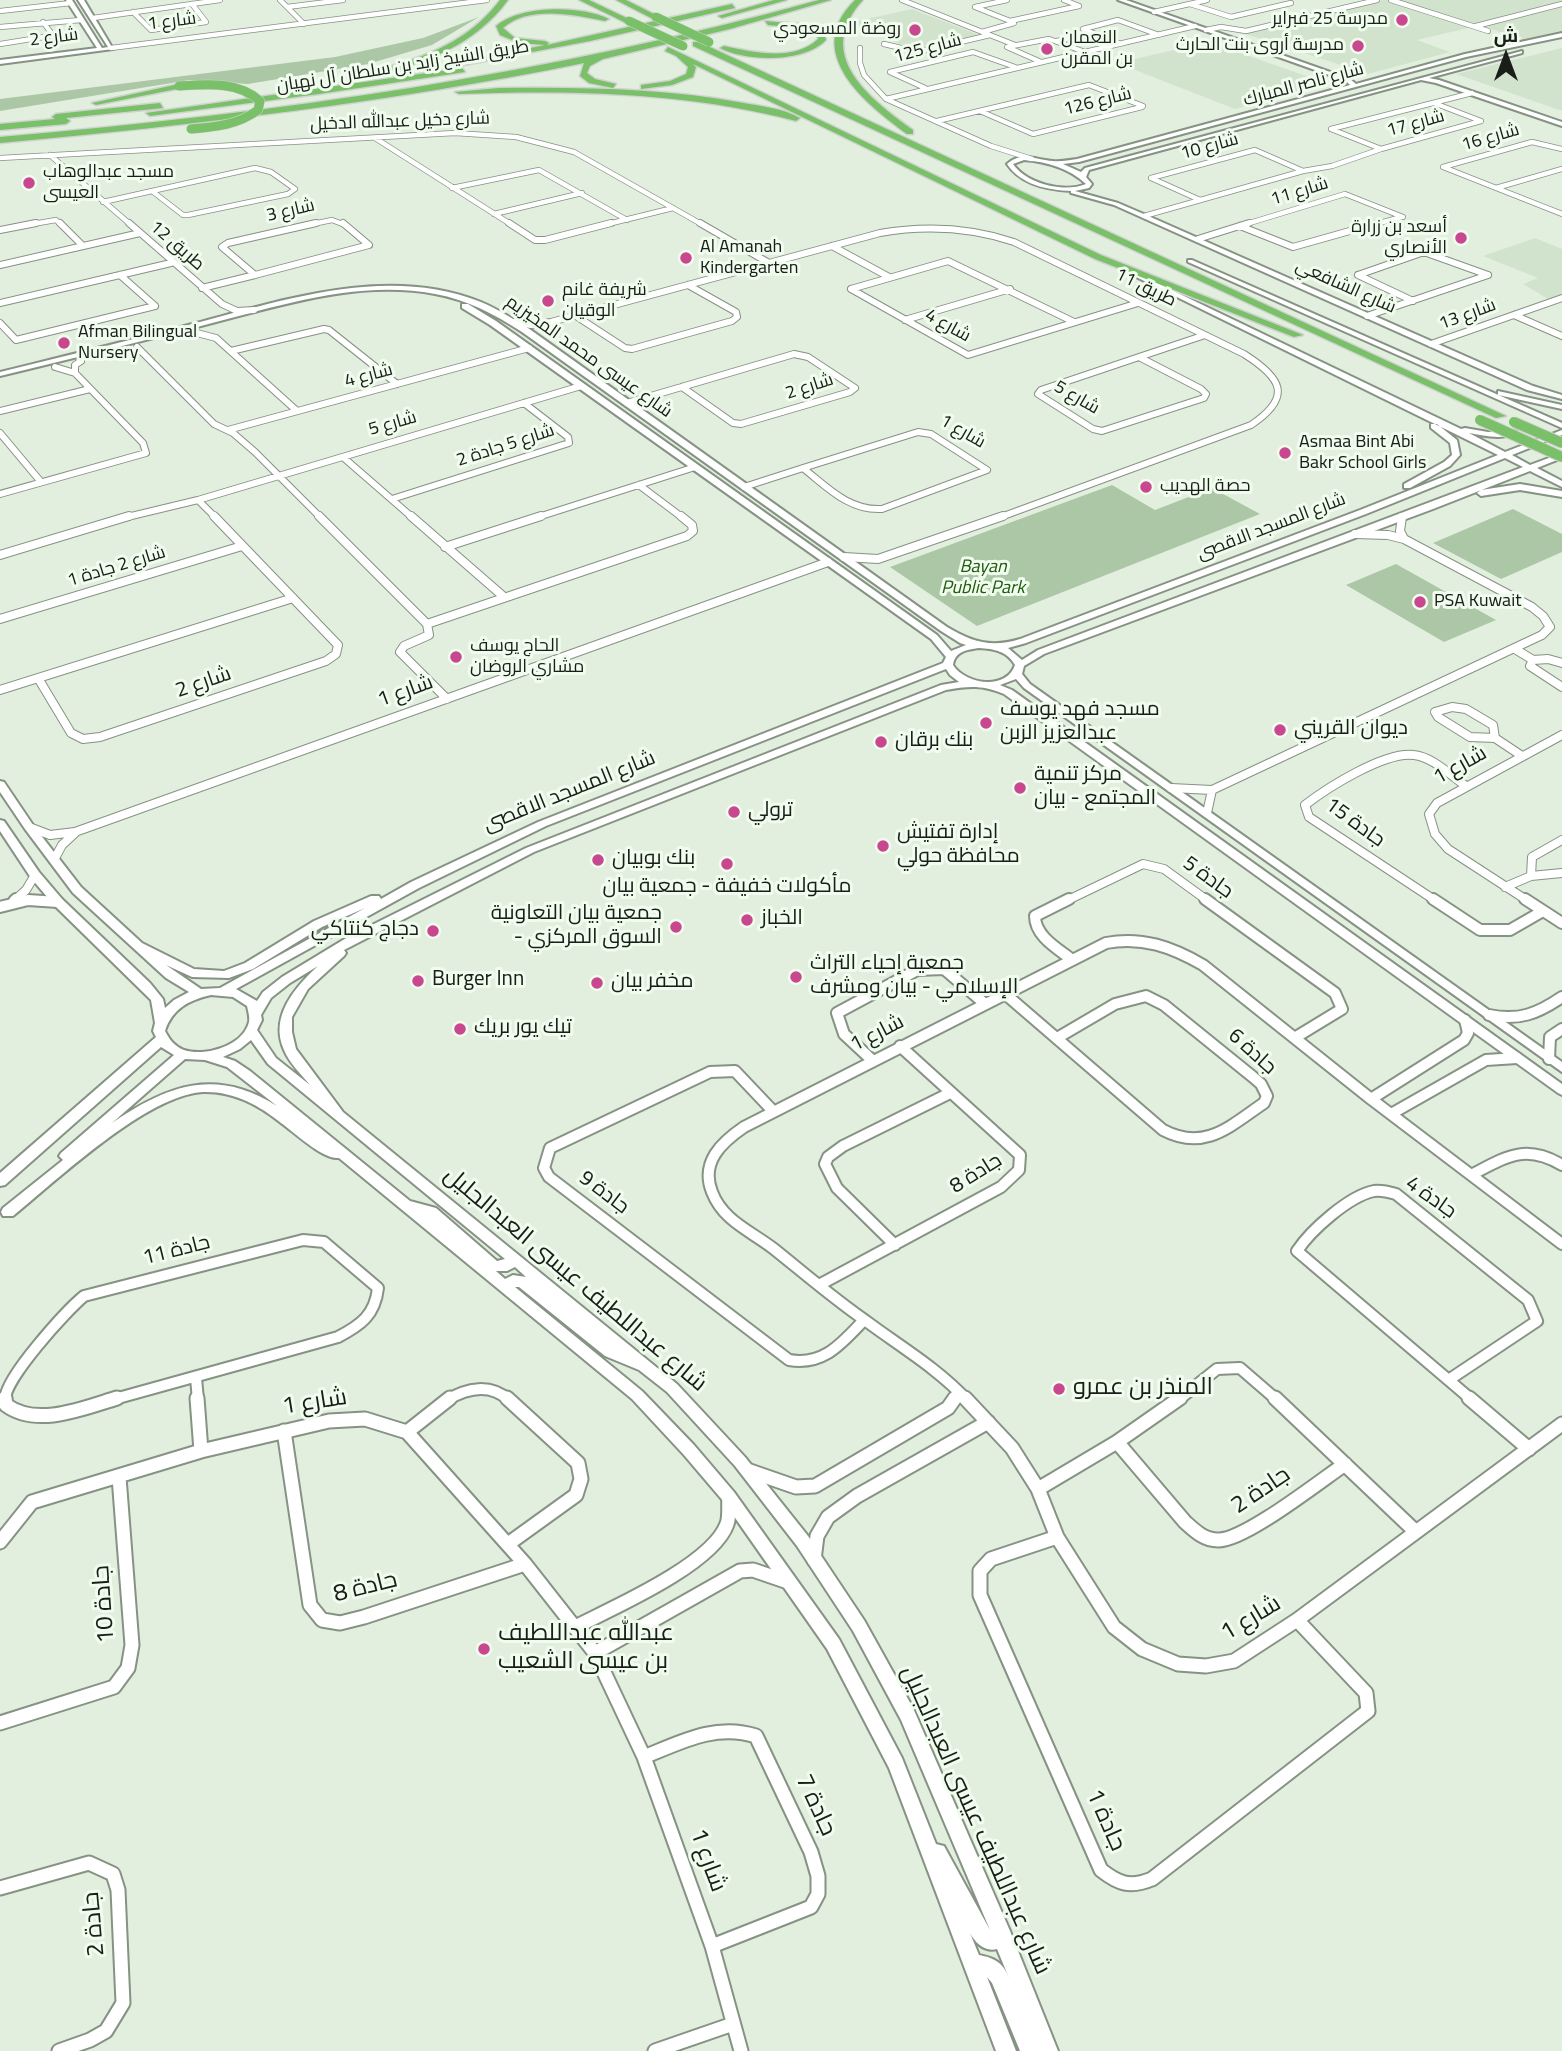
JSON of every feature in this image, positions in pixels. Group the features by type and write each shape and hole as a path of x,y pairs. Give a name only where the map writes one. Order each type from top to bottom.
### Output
{"highway":[{"path":"333,83 394,69 433,55 475,30 504,0"},
{"path":"583,0 629,21 798,110 1098,257 1298,335"},
{"path":"601,0 641,14 656,16 709,42 739,78 798,110"},
{"path":"620,0 696,44 1500,416 1560,437"},
{"path":"631,0 641,14"},
{"path":"713,11 728,0"},
{"path":"0,122 167,105 333,83 526,52 590,40 756,0"},
{"name":"طريق الشيخ زايد بن سلطان آل نهيان","path":"0,122 193,108 418,77 608,43 783,0"},
{"path":"726,28 820,0"},
{"path":"808,3 827,0"},
{"path":"859,0 849,10 841,29 840,50 843,66 854,87 910,132"},
{"name":"طريق الشيخ زايد بن سلطان آل نهيان","path":"1,138 289,103 412,85 587,53 808,3"},
{"path":"1,138 148,125 323,104 488,78 617,53 726,28 757,23 810,28 822,38 813,48 783,54 720,55 668,49 614,24 575,5"},
{"path":"590,40 552,43 523,41 505,36 499,28 513,18 543,12 577,13 605,19"},
{"path":"617,53 590,62 583,68 583,74 595,82 617,86 642,88 668,84 683,79 692,72 691,64 680,50"},
{"path":"418,77 526,52"},
{"path":"720,55 819,92 1189,261 1314,330"},
{"path":"720,55 1335,352"},
{"path":"1,138 191,129 227,124 247,118 258,110 260,101 253,93 226,86 178,86 50,111"},
{"path":"323,104 489,91 653,96 764,110 804,121 872,146"},
{"path":"148,125 289,103"},
{"path":"0,122 27,114"},
{"path":"1468,415 1562,454"}],"street":[{"path":"31,0 36,7"},
{"path":"90,14 133,12 220,0"},
{"path":"281,0 304,24"},
{"path":"287,7 343,0"},
{"name":"شارع 1","path":"111,48 487,0"},
{"path":"902,0 1015,45"},
{"path":"1007,0 975,7 1010,21 1079,6 1064,0"},
{"path":"1121,0 1338,77 1352,83 1353,87"},
{"path":"1154,12 1207,0"},
{"path":"1191,4 1233,17 1291,3 1283,0"},
{"path":"1339,0 1355,5"},
{"path":"1206,30 1221,27 1246,32 1377,0"},
{"path":"1391,0 1488,31"},
{"path":"74,1 80,18 100,50"},
{"path":"0,11 74,1 90,14 111,48"},
{"path":"133,12 151,30 206,22 192,4"},
{"path":"1475,27 1562,4"},
{"path":"0,27 80,18"},
{"path":"1123,44 1083,29 1118,20 1159,35"},
{"path":"981,32 1013,25 1010,21"},
{"path":"0,44 50,36 52,34 43,22"},
{"name":"شارع 125","path":"1016,68 973,52 890,72 926,89 1123,44 1195,26"},
{"path":"1057,41 1092,33"},
{"path":"884,44 916,52 990,35"},
{"name":"شارع ناصر المبارك","path":"1053,163 1077,161 1447,61 1562,35"},
{"path":"1547,38 1550,41 1562,42"},
{"path":"1042,62 1007,47 1043,39 1057,41 1086,52"},
{"name":"شارع ناصر المبارك","path":"1083,177 1087,169 1418,78 1562,42"},
{"name":"شارع 2","path":"0,62 111,48"},
{"path":"860,48 860,63 864,75 886,99 991,146 1053,163 1083,177"},
{"path":"1447,61 1462,62 1464,65 1460,67"},
{"path":"1433,74 1437,81"},
{"path":"1338,77 1370,83"},
{"path":"1418,78 1437,81 1562,124"},
{"name":"شارع 126","path":"937,121 1089,85 1143,106 1033,134 980,111"},
{"path":"886,99 926,89"},
{"name":"شارع 17","path":"1434,103 1481,121 1381,149 1331,129 1472,93"},
{"path":"1297,102 1296,106 1311,107"},
{"name":"شارع دخيل عبدالله الدخيل","path":"0,158 500,133 543,140 574,152 769,263"},
{"path":"375,138 531,239 539,241 673,208"},
{"name":"شارع 16","path":"1562,149 1532,142 1443,167 1562,214"},
{"path":"991,146 1010,164 1015,159 1032,159"},
{"path":"1144,216 1303,171 1332,166 1381,149"},
{"name":"شارع 10","path":"1200,200 1151,178 1255,150 1303,171"},
{"name":"طريق 12","path":"50,155 222,304 237,311 254,310"},
{"name":"شارع الشافعي","path":"1010,164 1011,169 1031,180 1116,204 1541,393 1562,397"},
{"path":"103,202 152,191 258,168 266,169 295,189 288,194 192,215 183,215 152,191"},
{"path":"1496,188 1562,169"},
{"path":"452,188 537,170 627,220"},
{"name":"شارع الشافعي","path":"1083,177 1116,204"},
{"path":"1066,190 1079,189 1089,184"},
{"path":"494,214 582,193"},
{"name":"شارع 11","path":"1198,239 1240,226 1345,194 1403,217 1293,247 1240,226"},
{"path":"1552,210 1562,207"},
{"path":"0,230 56,220 83,246"},
{"name":"شارع 3","path":"202,288 255,275 366,247 369,245 341,222 332,220 228,243 222,247 255,275"},
{"name":"طريق 11","path":"513,322 531,325 551,322 832,246 904,229 939,227 980,232 1014,242 1259,363 1277,380 1280,388 1279,401 1265,416 1251,425 966,530 878,559 844,557"},
{"path":"0,265 140,233"},
{"path":"832,246 889,277"},
{"path":"1367,316 1413,301 1488,275 1424,252 1358,275 1413,301"},
{"path":"1098,257 1436,419 1562,484"},
{"name":"شارع 4","path":"1074,322 948,261 853,287 851,290 968,355 1138,303"},
{"path":"1189,261 1562,426"},
{"path":"0,303 172,263"},
{"path":"0,323 16,340 155,306 120,275"},
{"path":"576,316 625,348 632,349 732,321 737,317 736,312 688,285"},
{"name":"شارع عيسى محمد المخيزيم","path":"0,374 318,298 378,289 445,294 470,300 513,322 922,613 963,640 978,645"},
{"path":"905,320 1010,289"},
{"name":"شارع عيسى محمد المخيزيم","path":"318,298 377,294 449,300 477,312 934,637 949,660 955,676 971,683"},
{"name":"شارع 13","path":"1431,344 1562,298"},
{"name":"شارع عيسى محمد المخيزيم","path":"0,381 137,347 149,340 193,332 254,310 297,303"},
{"path":"216,338 215,331 225,312 222,304"},
{"name":"شارع 13","path":"1514,315 1562,336"},
{"path":"536,338 538,330 551,322"},
{"path":"231,351 324,329 329,330 397,384"},
{"path":"1349,332 1367,336 1396,329"},
{"path":"193,332 216,338 297,411"},
{"name":"شارع 5","path":"1138,358 1201,389 1206,394 1204,398 1102,431 1093,429 1038,394 1041,390 1205,335"},
{"path":"137,347 214,424 228,430 255,452 427,624 429,635 404,646 400,652 447,699"},
{"name":"شارع 4","path":"228,430 529,348"},
{"name":"شارع 2","path":"627,403 682,387 797,354 808,357 855,388 850,392 741,424 733,423 682,387"},
{"path":"547,361 557,361 562,357"},
{"path":"75,373 75,365 81,361"},
{"path":"560,370 565,366 575,366"},
{"path":"0,494 146,453 143,443 75,373 55,368"},
{"path":"1427,368 1525,400 1562,407"},
{"name":"شارع 5","path":"504,597 344,458 346,454 581,386"},
{"path":"0,411 90,389"},
{"path":"1363,512 1447,464 1455,457 1457,449 1444,433 1380,393"},
{"name":"شارع 5 جادة 2","path":"392,499 569,443 568,438 524,403"},
{"path":"1436,419 1475,433 1510,433 1523,429 1529,422 1513,405"},
{"name":"شارع 1","path":"744,487 802,468 924,432 987,470 870,511 857,506 802,468"},
{"path":"0,433 41,482"},
{"path":"1526,467 1520,461 1521,456 1560,437"},
{"name":"شارع المسجد الاقصى","path":"223,991 415,885 542,824 949,660 967,646 1010,645 1023,641 1363,512 1502,455 1560,437"},
{"name":"شارع المسجد الاقصى","path":"990,685 1002,683 1041,652 1430,507 1562,454"},
{"path":"0,555 157,508 198,500 344,458"},
{"path":"445,547 695,467"},
{"path":"427,624 687,536 693,531 692,525 639,485"},
{"path":"1430,507 1503,488 1536,489 1562,494"},
{"name":"شارع 2","path":"38,678 71,733 83,738 100,737 326,661 336,654 338,645 198,500"},
{"path":"759,513 771,513 774,508"},
{"path":"1402,517 1399,531 1404,539"},
{"path":"775,524 790,519"},
{"path":"1171,788 1212,790 1514,649 1542,635 1550,627 1543,616 1404,539 1371,533 1355,534"},
{"name":"شارع 2 جادة 1","path":"0,619 242,546"},
{"path":"871,576 872,567 878,559"},
{"name":"شارع 1","path":"29,827 50,835 75,832 828,562"},
{"path":"0,690 293,598"},
{"path":"908,618 919,618 922,613"},
{"path":"991,645 1011,653 1027,686 1562,1068"},
{"path":"1514,649 1533,660 1553,659 1562,663"},
{"path":"1533,660 1530,666 1535,672 1562,687"},
{"path":"971,683 990,685 1008,692 1562,1090"},
{"name":"شارع المسجد الاقصى","path":"257,1012 267,995 286,979 352,940 530,850 944,687 971,683"},
{"path":"1494,737 1493,725 1463,707 1450,705 1435,712 1438,717 1470,737 1494,737 1522,756"},
{"name":"شارع 1","path":"1562,735 1465,786 1437,803 1429,814 1434,834 1448,849 1562,923"},
{"name":"جادة 15","path":"1465,786 1427,760 1413,755 1395,757 1314,797 1305,805 1309,817 1479,930 1510,930 1543,911"},
{"path":"0,784 4,796 78,891 170,975 199,993"},
{"path":"1207,813 1212,790"},
{"path":"0,823 35,875 58,902 157,999 160,1022 160,1040 0,1181"},
{"path":"54,860 62,845 75,832"},
{"path":"1531,876 1532,857 1562,840"},
{"name":"جادة 5","path":"1071,959 1037,930 1033,923 1035,916 1133,867 1154,865 1164,869 1335,993 1342,1009 1296,1037"},
{"path":"1505,887 1531,876 1562,873"},
{"path":"11,903 26,890 35,875"},
{"path":"139,946 192,973 225,975 249,966 318,924 356,906 415,885"},
{"path":"1300,902 1317,900 1318,893"},
{"path":"0,907 36,900 58,902"},
{"path":"1328,922 1329,915 1344,912"},
{"path":"343,1120 329,1098 290,1051 286,1017 303,986 352,940"},
{"name":"شارع 1","path":"1562,1244 1189,956 1166,945 1135,940 1110,942 1071,959 772,1110 720,1144 711,1164 709,1178 712,1192 726,1216 864,1320 942,1374 1012,1448 1038,1489 1057,1537 1114,1627 1142,1649 1178,1664 1206,1666 1234,1661 1297,1620 1562,1424"},
{"path":"872,1060 842,1031 837,1022 837,1013 917,970 944,969 984,1003"},
{"path":"160,1022 175,1004 199,993 223,991 246,997 257,1012 251,1032 233,1047 207,1056"},
{"name":"جادة 6","path":"1004,993 1057,1038 1176,1138 1188,1141 1204,1139 1264,1103 1266,1096 1261,1084 1164,1004 1146,996 1115,1004 1057,1038"},
{"path":"1488,1015 1513,1020 1532,1018 1562,997"},
{"path":"1371,1099 1464,1040 1468,1033 1465,1020"},
{"path":"1549,1059 1550,1037 1562,1029"},
{"name":"شارع عبداللطيف عيسى العبدالجليل","path":"251,1032 272,1061 646,1365 695,1412 783,1514 855,1622 907,1714 1003,1938 1048,2051"},
{"path":"160,1040 182,1055 207,1056 230,1063 246,1074 637,1395 729,1497 833,1644 896,1764 918,1817 981,1935 990,1941 1003,1938"},
{"name":"جادة 8","path":"819,1284 1001,1187 1019,1174 1022,1165 1020,1155 900,1046"},
{"path":"4,1215 182,1055"},
{"path":"1391,1114 1486,1060 1517,1058"},
{"name":"جادة 9","path":"772,1110 735,1071 710,1072 550,1148 544,1168 549,1177 789,1360 802,1364 827,1358 864,1320"},
{"path":"4,1215 130,1117 173,1094 199,1088 230,1091 257,1101 313,1143 356,1165"},
{"path":"895,1245 837,1188 825,1164 828,1157 843,1146 950,1093"},
{"path":"1471,1175 1528,1151 1547,1154 1562,1165"},
{"name":"جادة 4","path":"1450,1379 1525,1332 1537,1321 1535,1312 1518,1290 1396,1194 1381,1191 1368,1193 1314,1228 1297,1251 1529,1448"},
{"path":"407,1206 424,1209 436,1216 494,1266 507,1266 515,1259"},
{"name":"جادة 11","path":"303,1240 324,1242 378,1288 376,1309 369,1317 338,1337 196,1378 47,1416 13,1412 6,1405 9,1385 64,1313 85,1296 100,1291 303,1240"},
{"path":"505,1285 522,1281 610,1352 646,1365"},
{"path":"1038,1489 1117,1442 1217,1369 1240,1368 1416,1532"},
{"path":"196,1378 201,1451"},
{"path":"407,1432 462,1390 485,1387 499,1392 578,1463 582,1471 576,1495 508,1544"},
{"path":"747,1470 796,1487 815,1486 948,1408 959,1392"},
{"name":"شارع 1","path":"0,1542 32,1502 201,1451 330,1420 365,1419 407,1432 508,1544 577,1626 595,1653 644,1757 712,1946 741,2051"},
{"path":"814,1560 817,1536 828,1517 868,1490 988,1422"},
{"name":"جادة 8","path":"284,1432 310,1605 322,1620 340,1623 364,1617 525,1564"},
{"name":"جادة 2","path":"1117,1442 1188,1525 1204,1537 1222,1542 1238,1536 1345,1464"},
{"name":"جادة 10","path":"0,1723 114,1687 131,1664 132,1645 119,1477"},
{"path":"577,1626 700,1558 718,1541 727,1524 729,1497"},
{"name":"جادة 1","path":"1057,1537 991,1559 980,1571 980,1595 1101,1870 1117,1883 1135,1887 1152,1879 1368,1711 1366,1693 1297,1620"},
{"path":"595,1653 740,1571 753,1570 790,1583"},
{"name":"جادة 7","path":"644,1757 715,1731 743,1730 756,1736 811,1852 818,1894 811,1907 712,1946"},
{"path":"896,1764 1006,2051"},
{"name":"جادة 2","path":"0,1888 89,1863 113,1874 118,1889 123,2003 117,2019 104,2036 59,2051"},
{"path":"973,1963 991,1967 999,1976 1030,2051"},
{"path":"655,2051 733,2024"}],"shaded area":[{"path":"1383,0 1562,0 1562,35 1526,42 1481,25 1417,40 1450,52 1368,74 1243,33"},
{"name":"روضة المسعودي","path":"912,9 982,36 918,51 848,23"},
{"path":"1209,42 1329,84 1235,109 1117,63"},
{"path":"1562,48 1562,110 1456,74"},
{"path":"1535,238 1562,249 1562,294 1548,299 1523,284 1538,278 1483,256"}],"green space":[{"path":"479,17 432,45 368,64 248,84 190,80 0,111 0,99 335,57 423,38"},
{"name":"Bayan Public Park","path":"1112,485 1155,510 1212,488 1260,514 977,626 890,567"},
{"path":"1513,509 1562,534 1562,552 1501,579 1433,543"},
{"name":"PSA Kuwait","path":"1396,564 1496,620 1444,642 1346,585"}],"place":[{"name":"مدرسة 25 فبراير","path":"1402,20"},
{"name":"روضة المسعودي","path":"915,30"},
{"name":"مدرسة أروى بنت الحارث","path":"1358,46"},
{"name":"النعمان بن المقرن","path":"1047,49"},
{"name":"مسجد عبدالوهاب العيسى","path":"29,183"},
{"name":"أسعد بن زرارة الأنصاري","path":"1461,238"},
{"name":"Al Amanah Kindergarten","path":"686,258"},
{"name":"شريفة غانم الوقيان","path":"548,301"},
{"name":"Afman Bilingual Nursery","path":"64,343"},
{"name":"Asmaa Bint Abi Bakr School Girls","path":"1285,453"},
{"name":"حصة الهديب","path":"1146,487"},
{"name":"PSA Kuwait","path":"1420,602"},
{"name":"الحاج يوسف مشاري الروضان","path":"456,657"},
{"name":"مسجد فهد يوسف عبدالعزيز الزبن","path":"986,723"},
{"name":"ديوان القريني","path":"1280,730"},
{"name":"بنك برقان","path":"881,742"},
{"name":"مركز تنمية المجتمع - بيان","path":"1020,788"},
{"name":"ترولي","path":"734,812"},
{"name":"إدارة تفتيش محافظة حولي","path":"883,846"},
{"name":"بنك بوبيان","path":"598,860"},
{"name":"مأكولات خفيفة - جمعية بيان","path":"727,864"},
{"name":"الخباز","path":"747,920"},
{"name":"جمعية بيان التعاونية - السوق المركزي","path":"676,927"},
{"name":"دجاج كنتاكي","path":"433,931"},
{"name":"جمعية إحياء التراث الإسلامي - بيان ومشرف","path":"796,977"},
{"name":"Burger Inn","path":"418,981"},
{"name":"مخفر بيان","path":"597,983"},
{"name":"تيك يور بريك","path":"460,1029"},
{"name":"المنذر بن عمرو","path":"1059,1389"},
{"name":"عبدالله عبداللطيف بن عيسى الشعيب","path":"484,1649"}]}
